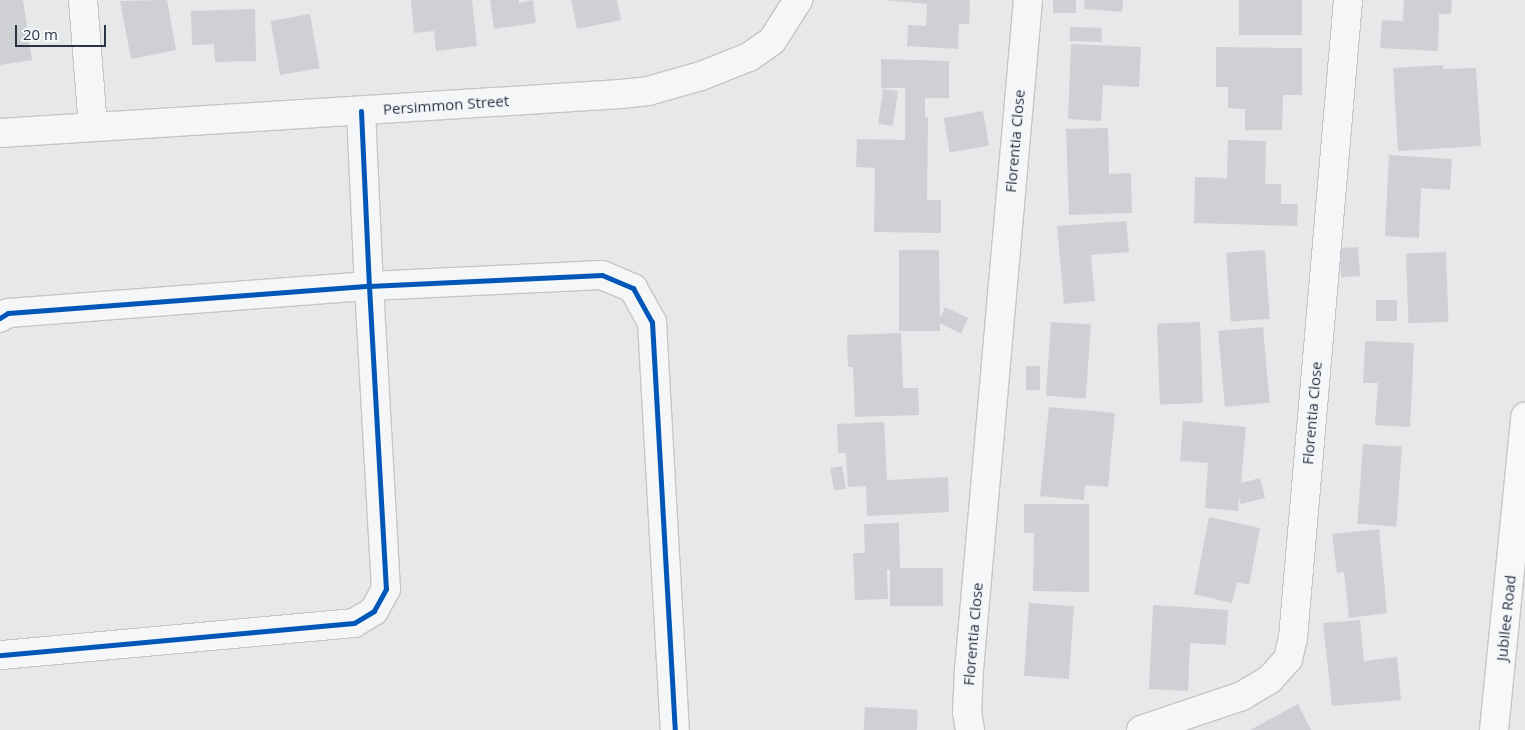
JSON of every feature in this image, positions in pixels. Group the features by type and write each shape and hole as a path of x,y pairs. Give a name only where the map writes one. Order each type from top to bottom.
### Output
{"main road":[{"name":"Jubilee Road","path":"1494,730 1525,417"}],"street":[{"path":"83,0 92,127"},
{"name":"Persimmon Street","path":"0,133 621,94 676,84 723,68 761,50 772,41 784,26 798,0"},
{"name":"Florentia Close","path":"970,730 967,712 969,670 1028,0"},
{"name":"Florentia Close","path":"1141,730 1242,696 1270,679 1288,659 1293,638 1348,0"},
{"path":"0,655 354,623 374,611 386,589 361,111"},
{"path":"0,318 8,313 369,286 602,275 633,288 652,322 675,730"}],"building":[{"path":"0,0 23,0 32,60 0,65"},
{"path":"167,0 176,50 131,59 120,1"},
{"path":"411,0 472,0 477,46 436,51 434,31 414,33"},
{"path":"490,0 519,0 519,3 533,0 536,23 494,29"},
{"path":"571,0 617,0 621,20 577,29"},
{"path":"883,0 970,0 969,24 959,24 958,49 907,46 908,25 926,26 927,4"},
{"path":"1053,0 1076,0 1076,13 1053,13"},
{"path":"1085,0 1123,0 1122,12 1084,9"},
{"path":"1239,0 1302,0 1302,35 1239,35"},
{"path":"1404,0 1452,0 1451,14 1439,14 1438,51 1380,48 1382,20 1403,21"},
{"path":"255,9 256,61 215,62 214,44 192,45 191,11"},
{"path":"310,14 320,68 280,75 271,21"},
{"path":"1070,27 1102,28 1101,42 1070,41"},
{"path":"1071,44 1141,47 1139,87 1103,85 1101,121 1068,119"},
{"path":"1216,47 1302,48 1302,95 1283,95 1282,130 1245,130 1245,109 1228,108 1228,87 1216,87"},
{"path":"881,59 949,61 949,98 925,98 925,117 928,117 927,200 941,200 941,233 874,232 875,168 856,167 857,139 905,140 905,88 881,88"},
{"path":"1443,65 1443,69 1476,68 1481,146 1398,151 1393,68"},
{"path":"883,89 898,91 893,126 878,124"},
{"path":"983,111 989,145 950,152 944,118"},
{"path":"1108,128 1109,174 1131,173 1132,213 1069,215 1066,129"},
{"path":"1228,140 1266,141 1265,184 1281,184 1281,204 1298,204 1297,226 1194,223 1195,177 1227,178"},
{"path":"1389,155 1452,159 1450,190 1421,188 1419,238 1385,236"},
{"path":"1126,221 1129,252 1091,255 1095,301 1064,304 1057,226"},
{"path":"1358,247 1360,276 1341,277 1339,248"},
{"path":"899,250 939,250 940,319 945,307 968,318 961,334 940,323 940,331 899,331"},
{"path":"1265,250 1270,319 1231,322 1226,253"},
{"path":"1446,252 1448,322 1408,323 1406,253"},
{"path":"1376,300 1397,300 1397,321 1376,321"},
{"path":"1051,322 1091,325 1086,399 1046,396"},
{"path":"1200,322 1203,403 1160,404 1157,324"},
{"path":"1263,327 1270,403 1225,407 1218,331"},
{"path":"901,333 903,388 918,388 919,415 855,417 853,367 848,367 847,335"},
{"path":"1365,341 1414,343 1410,427 1375,425 1378,383 1363,383"},
{"path":"1026,366 1040,366 1040,390 1026,390"},
{"path":"1049,407 1115,413 1108,487 1085,485 1084,500 1040,496"},
{"path":"1183,421 1246,427 1241,483 1260,478 1265,498 1241,504 1239,498 1238,511 1205,508 1208,463 1180,461"},
{"path":"884,422 887,480 948,477 949,512 867,516 866,486 848,487 846,453 838,453 837,424"},
{"path":"1363,444 1402,447 1396,527 1357,524"},
{"path":"842,466 846,489 834,491 830,468"},
{"path":"1024,504 1089,504 1089,592 1033,591 1034,533 1024,533"},
{"path":"1209,517 1260,528 1249,585 1237,582 1232,603 1194,594"},
{"path":"899,523 900,568 943,568 943,606 890,606 890,570 887,570 888,599 855,600 853,553 865,553 864,524"},
{"path":"1379,529 1387,613 1349,618 1344,572 1337,573 1332,534"},
{"path":"1029,603 1074,606 1069,679 1024,676"},
{"path":"1153,605 1228,610 1226,645 1190,643 1188,691 1149,689"},
{"path":"1360,620 1364,661 1397,657 1401,700 1332,706 1323,623"},
{"path":"1298,704 1311,730 1250,730"},
{"path":"865,707 918,710 917,730 864,730"}],"cycle path":[{"path":"361,111 369,286 602,275 633,288 652,322 675,730"},
{"path":"0,318 8,313 369,286 386,589 374,611 354,623 0,655"}]}
